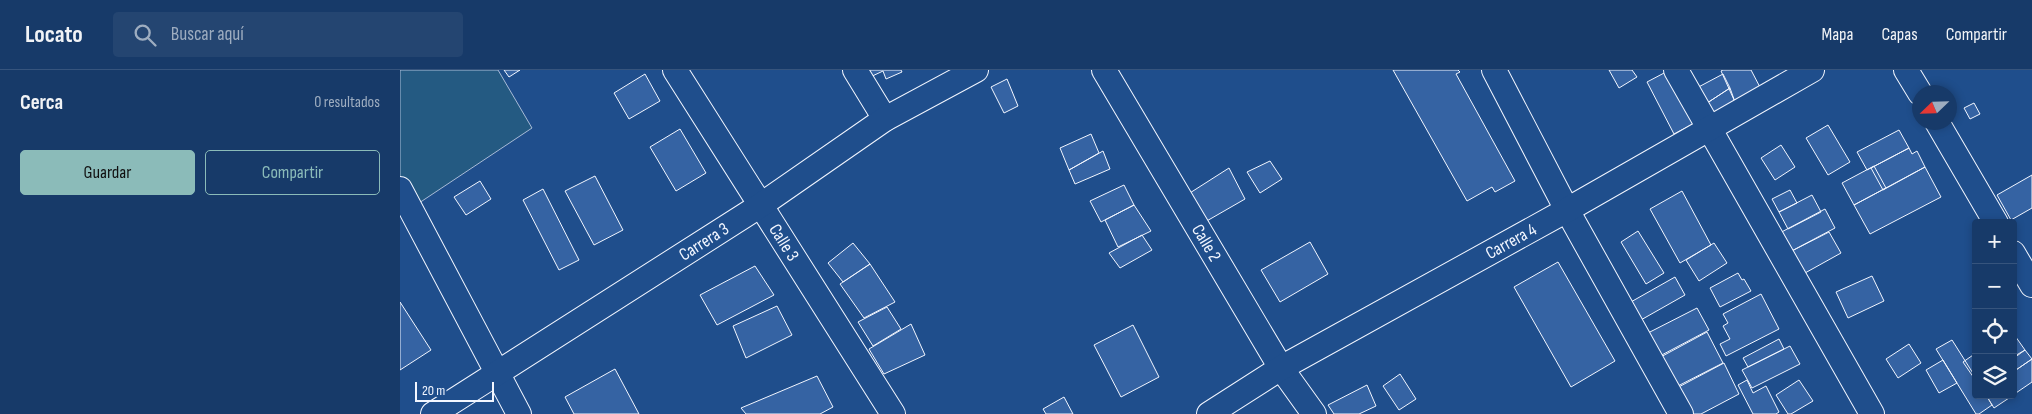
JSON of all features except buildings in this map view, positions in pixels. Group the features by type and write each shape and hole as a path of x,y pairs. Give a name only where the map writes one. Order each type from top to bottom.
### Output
{"street":[{"name":"Calle 3","path":"674,70 893,414"},
{"path":"855,70 882,122"},
{"name":"Carrera 3","path":"433,414 761,205 882,122 976,70"},
{"name":"Calle 2","path":"1104,70 1281,368 1314,414"},
{"path":"1494,70 1567,210 1681,414"},
{"path":"1676,70 1872,414"},
{"name":"Carrera 4","path":"1209,414 1281,368 1567,210 1812,70"},
{"path":"1906,70 1915,85"},
{"path":"1942,130 1994,219"},
{"path":"400,189 519,414"},
{"path":"2017,260 2032,284"}],"shaded area":[{"path":"400,70 498,70 532,128 413,207 400,186"}]}
